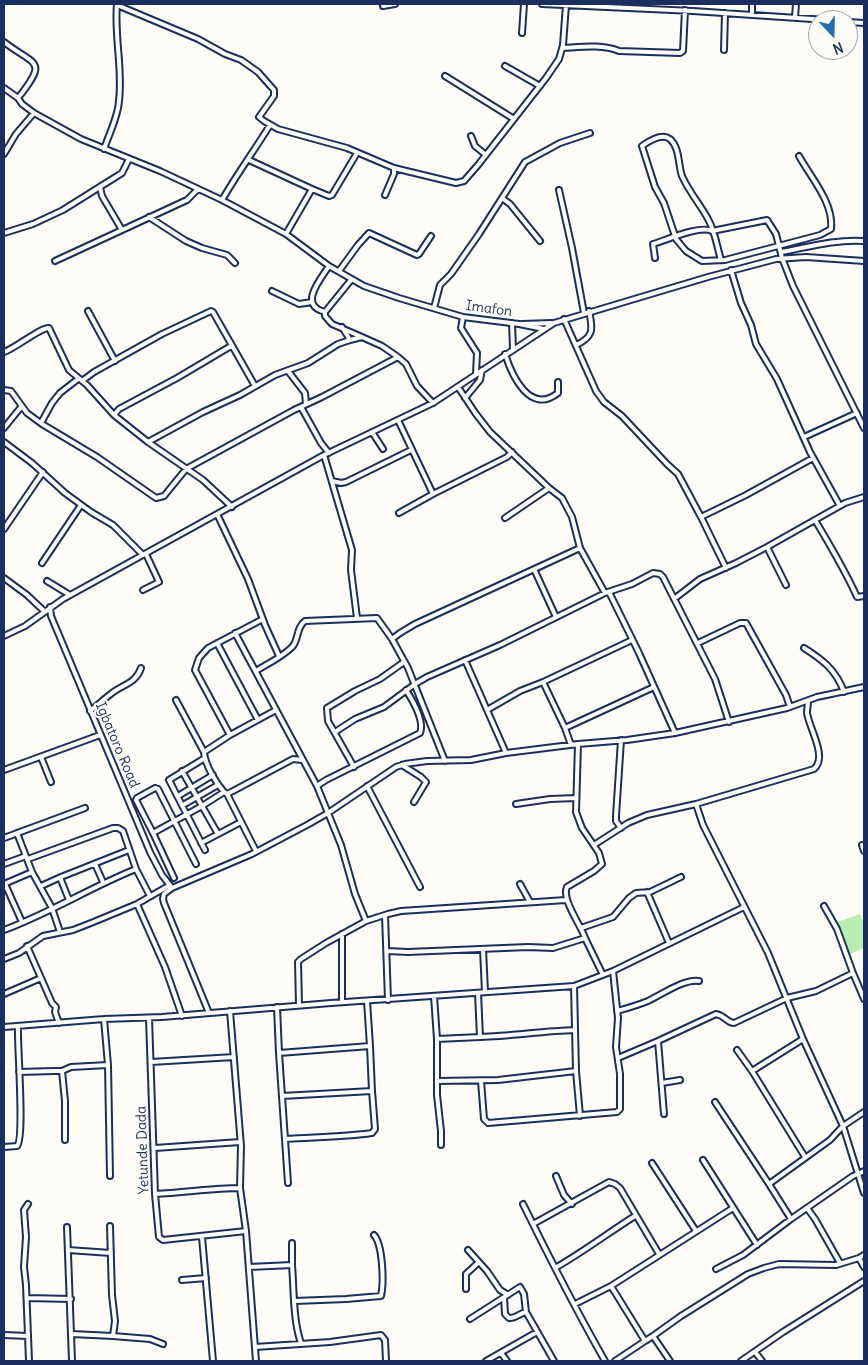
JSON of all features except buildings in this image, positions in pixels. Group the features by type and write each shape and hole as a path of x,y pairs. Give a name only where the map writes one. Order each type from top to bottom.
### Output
{"street":[{"path":"104,149 119,102 120,64 117,4 198,39 252,66 274,90 274,96 260,117 270,125 278,129 347,148 394,168 443,180 461,182 486,155 540,86 559,58 563,48 566,5"},
{"path":"382,6 395,4"},
{"path":"522,32 524,4"},
{"path":"542,4 651,6 808,18"},
{"path":"752,4 752,14"},
{"path":"796,4 796,17"},
{"path":"563,48 593,47 610,48 619,51 680,54 683,51 686,10"},
{"path":"724,50 726,13"},
{"path":"4,42 34,62 36,66 34,76 18,98"},
{"path":"505,66 540,86"},
{"path":"445,76 514,119"},
{"name":"Imafon","path":"4,88 34,113 81,139 198,188 286,234 351,280 455,315 520,324"},
{"path":"4,154 16,134 34,113"},
{"path":"222,200 270,125"},
{"path":"434,308 440,285 457,266 525,162 560,143 590,133"},
{"path":"471,136 474,146 486,155"},
{"path":"721,260 709,220 691,193 682,174 676,148 669,138 661,137 644,144 641,149 655,187 664,203 674,237 686,251 702,261 721,260 820,235 831,229 831,215 827,204 798,156"},
{"path":"249,160 326,196 332,194 356,153"},
{"path":"4,233 42,221 63,210 122,173 129,159"},
{"path":"385,195 394,174 394,168"},
{"path":"100,187 102,196 122,230"},
{"path":"55,261 187,200 198,188"},
{"path":"286,234 312,189"},
{"path":"559,190 587,312 592,324 588,338 576,345"},
{"path":"502,198 510,204 540,241"},
{"path":"149,217 186,241 227,255 235,263"},
{"path":"655,258 653,244 674,237 704,228 712,231 765,220 769,222 776,234 782,258 793,286 864,428"},
{"path":"339,271 358,245 370,233 417,255 431,236"},
{"path":"781,252 832,242 864,241"},
{"path":"4,636 19,630 44,611 70,595 324,455 433,403 554,323 731,270 782,258 825,258 864,261"},
{"path":"329,266 314,290 313,306 325,312 327,319 332,324 382,346 398,357 406,364 416,386 433,403"},
{"path":"731,270 756,344 777,379 814,458 840,506"},
{"path":"325,312 351,280"},
{"path":"272,291 299,304 312,302"},
{"path":"88,311 116,361"},
{"path":"40,423 60,393 162,334 210,311 255,386"},
{"path":"463,317 461,328 477,353 476,374"},
{"path":"564,319 596,391 604,402 622,416 641,438 675,470 726,568"},
{"path":"512,323 513,349"},
{"path":"520,324 554,323"},
{"path":"520,324 544,329"},
{"path":"4,352 18,346 48,327 70,370 114,415 222,496 232,507"},
{"path":"342,327 350,340"},
{"path":"148,442 274,375 315,360 338,344 362,337"},
{"path":"114,415 119,409 231,346"},
{"path":"506,354 508,364 520,385 526,394 533,398 539,399 554,396 558,393 558,382"},
{"path":"4,390 11,391 21,407 40,423 97,457 156,498 164,496 186,469 398,357"},
{"path":"465,398 480,380 482,370"},
{"path":"288,371 305,393 306,404"},
{"path":"458,387 484,425 549,488 562,498 568,507 580,548 632,640 675,733"},
{"path":"4,428 21,407"},
{"path":"301,407 329,453"},
{"path":"804,436 857,413"},
{"path":"398,420 433,494"},
{"path":"372,432 383,449"},
{"path":"4,442 43,472 57,487 91,512 113,525 145,554 159,582 143,590"},
{"path":"332,481 346,482 411,450"},
{"path":"400,513 433,494 507,457 512,452"},
{"path":"324,455 352,550 351,570 357,618"},
{"path":"701,517 814,458"},
{"path":"4,529 43,472"},
{"path":"505,518 549,488"},
{"path":"674,599 700,579 767,547 840,506 864,497"},
{"path":"42,563 81,505"},
{"path":"217,514 248,579 279,656"},
{"path":"815,520 851,582 856,596 862,597"},
{"path":"767,547 786,585"},
{"path":"392,639 415,624 580,548"},
{"path":"534,569 556,617"},
{"path":"335,732 355,719 384,707 415,684 653,573 660,574 663,577 698,643 718,686 729,722"},
{"path":"4,578 27,595 44,611"},
{"path":"47,581 70,595"},
{"name":"Igbatoro Road","path":"50,607 51,616 150,852 162,875 171,887"},
{"path":"230,735 196,670 201,654 208,648 263,618"},
{"path":"256,672 293,646 297,638 298,629 306,622 377,618 392,639 415,684 445,761"},
{"path":"698,643 746,622 786,695 790,707"},
{"path":"235,633 317,786 341,845 355,894 366,921"},
{"path":"487,710 520,691 632,640"},
{"path":"217,643 258,720"},
{"path":"804,648 822,659 833,670 844,692"},
{"path":"465,660 506,753"},
{"path":"354,767 328,721 327,708 380,679 404,662"},
{"path":"90,711 111,694 136,679 141,668"},
{"path":"543,682 571,745"},
{"path":"565,728 654,687"},
{"path":"4,951 5,958 19,953 43,936 72,930 91,923 256,851 328,813 402,765 427,761 472,760 506,753 675,733 729,722 790,707 817,697 864,687"},
{"path":"317,786 422,731 417,712 406,690"},
{"path":"176,700 204,752 218,785 226,793 256,851"},
{"path":"594,844 620,828 647,815 696,804 816,768 820,757 807,714 808,701"},
{"path":"204,752 230,735 276,710"},
{"path":"4,770 100,734"},
{"path":"620,828 616,821 616,816 621,740"},
{"path":"578,744 576,812 579,821 599,853 602,864 567,887 565,890 566,900 603,975"},
{"path":"293,759 297,748"},
{"path":"41,756 51,782"},
{"path":"205,758 169,780 205,850"},
{"path":"153,833 293,759 302,760"},
{"path":"402,765 426,782 414,802"},
{"path":"182,771 218,834"},
{"path":"178,796 213,775"},
{"path":"182,804 218,785"},
{"path":"368,786 420,887"},
{"path":"174,878 136,800 137,798 155,788 158,789 196,864"},
{"path":"516,804 550,799 576,798"},
{"path":"696,804 703,825 768,953 803,1039 843,1126 864,1193"},
{"path":"4,838 85,808"},
{"path":"201,843 241,822"},
{"path":"4,864 27,858 113,828 118,828 123,831 136,869 150,896"},
{"path":"17,833 32,872 52,908 60,932"},
{"path":"862,845 864,851"},
{"path":"41,886 129,850"},
{"path":"95,864 104,882"},
{"path":"4,930 104,882 136,869"},
{"path":"22,922 4,884 32,872"},
{"path":"61,877 69,900"},
{"path":"581,928 612,917 636,893 646,892 681,877"},
{"path":"520,884 530,902"},
{"path":"171,887 164,894 164,903 209,1013"},
{"path":"646,892 669,943"},
{"path":"300,1005 298,962 366,921 401,911 566,900"},
{"path":"137,904 149,934 166,967 182,1016"},
{"path":"824,906 837,929 864,999"},
{"path":"4,1027 104,1019 182,1016 300,1005 574,986 614,971 744,907"},
{"path":"384,915 388,1000"},
{"path":"342,934 342,1002"},
{"path":"387,952 528,947 553,948 585,938"},
{"path":"27,946 52,1003 56,1007 55,1012 59,1023"},
{"path":"483,949 485,992"},
{"path":"481,1081 484,1119 488,1123 614,1113 619,1110 620,1087 616,1047 617,1011 614,971"},
{"path":"618,1058 716,1014 724,1016 729,1022 734,1023 787,998 816,991 853,973"},
{"path":"4,994 41,978"},
{"path":"617,1011 647,1001 696,980 699,981"},
{"path":"574,986 576,1071 580,1116"},
{"path":"478,993 480,1037"},
{"path":"434,996 441,1145"},
{"path":"285,1139 320,1136 339,1137 372,1133 375,1129 367,1001"},
{"path":"277,1007 288,1183"},
{"path":"230,1011 240,1142 240,1188 246,1231 256,1361"},
{"name":"Yetunde Dada","path":"149,1018 159,1237 161,1240 202,1237"},
{"path":"104,1019 108,1065 110,1176"},
{"path":"4,1147 17,1146 20,1142 18,1026"},
{"path":"437,1039 511,1036 532,1032 576,1030"},
{"path":"752,1071 803,1039"},
{"path":"658,1041 664,1114"},
{"path":"279,1053 370,1046"},
{"path":"737,1050 805,1157"},
{"path":"151,1062 234,1057"},
{"path":"18,1072 62,1071 71,1067 108,1065"},
{"path":"62,1071 65,1101 65,1140"},
{"path":"438,1082 498,1080 576,1071"},
{"path":"662,1082 680,1080"},
{"path":"282,1096 372,1091"},
{"path":"715,1102 791,1219"},
{"path":"769,1184 830,1140 843,1126 864,1112"},
{"path":"155,1148 240,1142"},
{"path":"703,1160 757,1245"},
{"path":"652,1164 696,1231"},
{"path":"716,1269 730,1263 853,1176 864,1171"},
{"path":"556,1176 564,1195 572,1204"},
{"path":"533,1224 609,1182 620,1188 659,1254"},
{"path":"156,1194 192,1192 216,1188 240,1188"},
{"path":"28,1204 24,1210 26,1237 24,1267 29,1361"},
{"path":"523,1204 580,1317 605,1361"},
{"path":"575,1304 611,1286 733,1208"},
{"path":"807,1208 840,1263"},
{"path":"555,1268 575,1257 636,1216"},
{"path":"110,1226 114,1336"},
{"path":"67,1227 72,1361"},
{"path":"213,1361 202,1237 218,1233 246,1231"},
{"path":"295,1301 381,1296 380,1250 374,1235"},
{"path":"292,1243 295,1324 301,1343"},
{"path":"68,1250 111,1253"},
{"path":"468,1250 506,1296 505,1314 513,1319 526,1312"},
{"path":"615,1361 680,1316 748,1274 779,1264 832,1265 864,1255"},
{"path":"858,1258 864,1267"},
{"path":"466,1289 466,1274 479,1262"},
{"path":"249,1267 292,1265"},
{"path":"182,1280 206,1278"},
{"path":"741,1361 864,1281"},
{"path":"611,1286 645,1341"},
{"path":"470,1319 520,1287 523,1289 526,1312 554,1361"},
{"path":"27,1298 70,1299"},
{"path":"486,1361 537,1332"},
{"path":"4,1334 28,1336"},
{"path":"72,1334 150,1339 163,1344"},
{"path":"256,1346 288,1346 381,1335 385,1340 386,1361"},
{"path":"653,1336 670,1361"},
{"path":"756,1352 762,1361"},
{"path":"501,1353 507,1361"}],"green space":[{"path":"860,914 864,924 864,948 850,954 835,923"}]}
